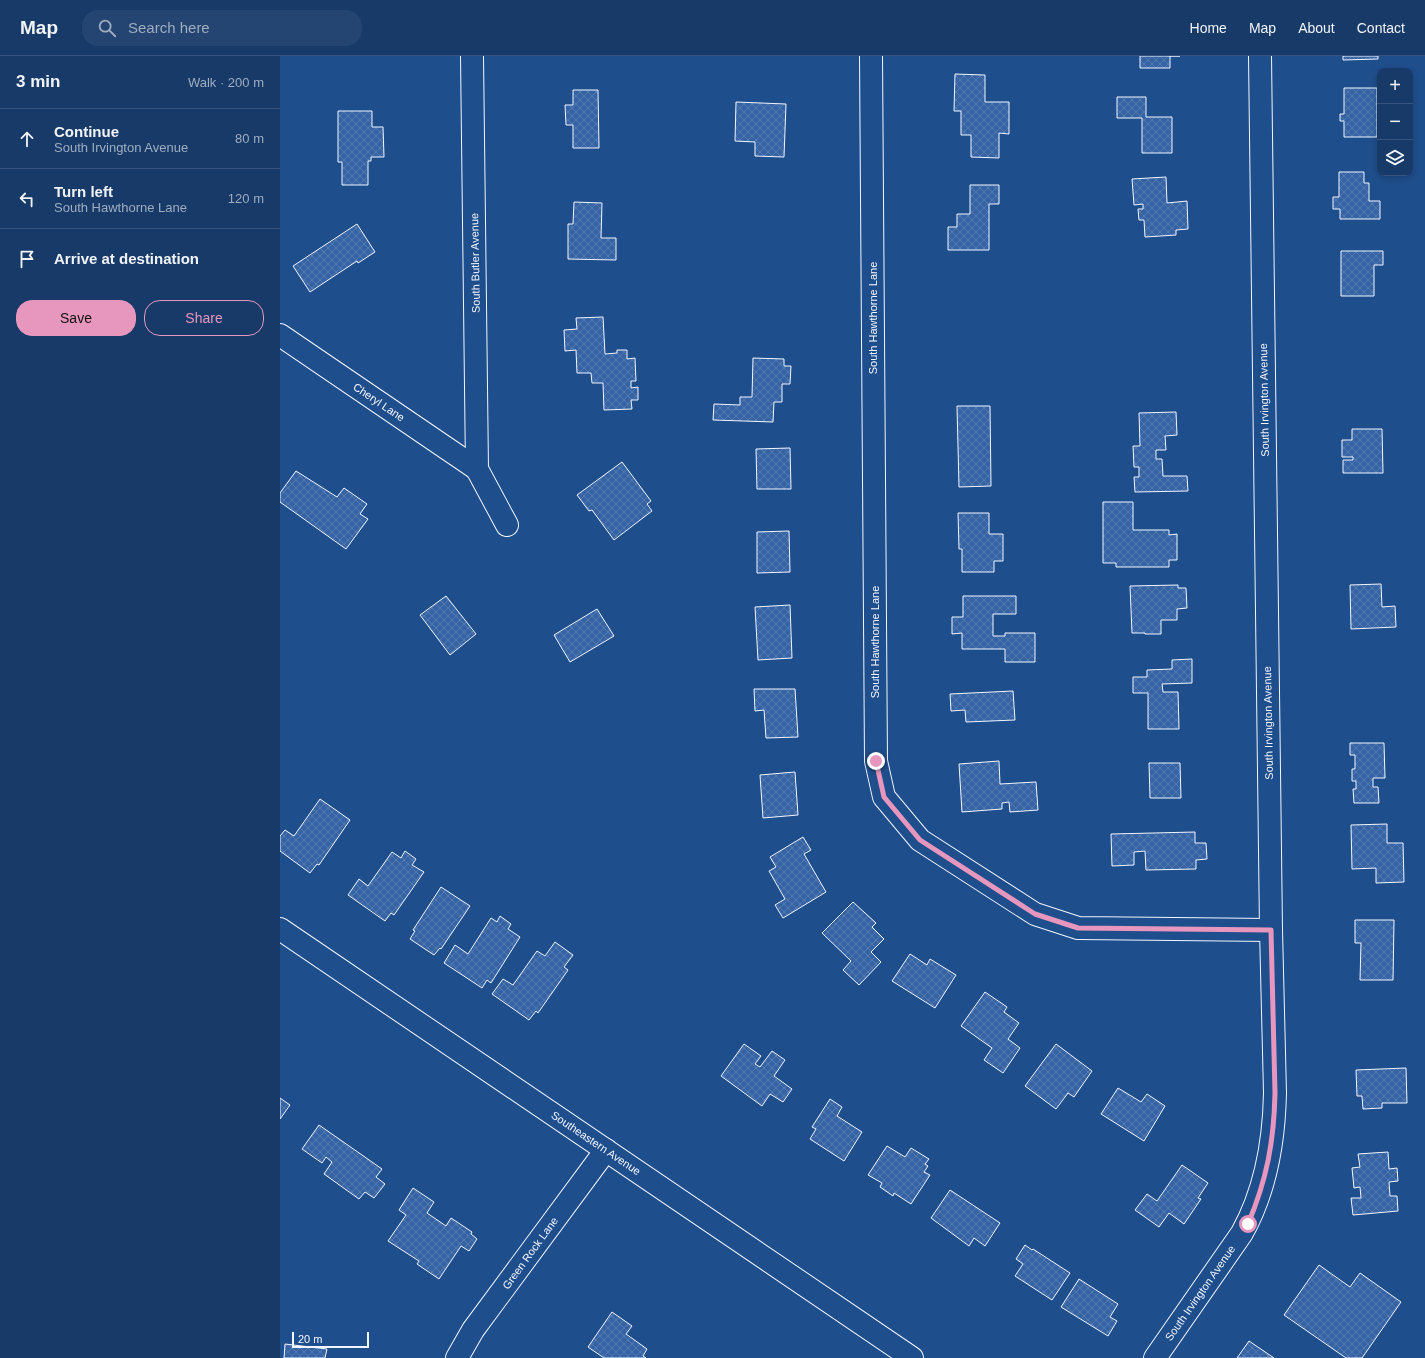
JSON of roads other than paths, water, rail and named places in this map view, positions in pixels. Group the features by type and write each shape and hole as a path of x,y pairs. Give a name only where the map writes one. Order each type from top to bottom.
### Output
{"street":[{"name":"South Butler Avenue","path":"472,56 477,469"},
{"name":"South Hawthorne Lane","path":"871,56 876,761 884,797 920,840 1035,914 1078,928 1271,930"},
{"name":"South Irvington Avenue","path":"1155,1358 1242,1233 1252,1212 1264,1178 1272,1141 1275,1093 1271,930 1260,56"},
{"name":"Cheryl Lane","path":"280,335 477,469"},
{"path":"477,469 507,525"},
{"name":"Southeastern Avenue","path":"280,929 912,1358"},
{"name":"Green Rock Lane","path":"457,1358 473,1330 606,1150"}]}
